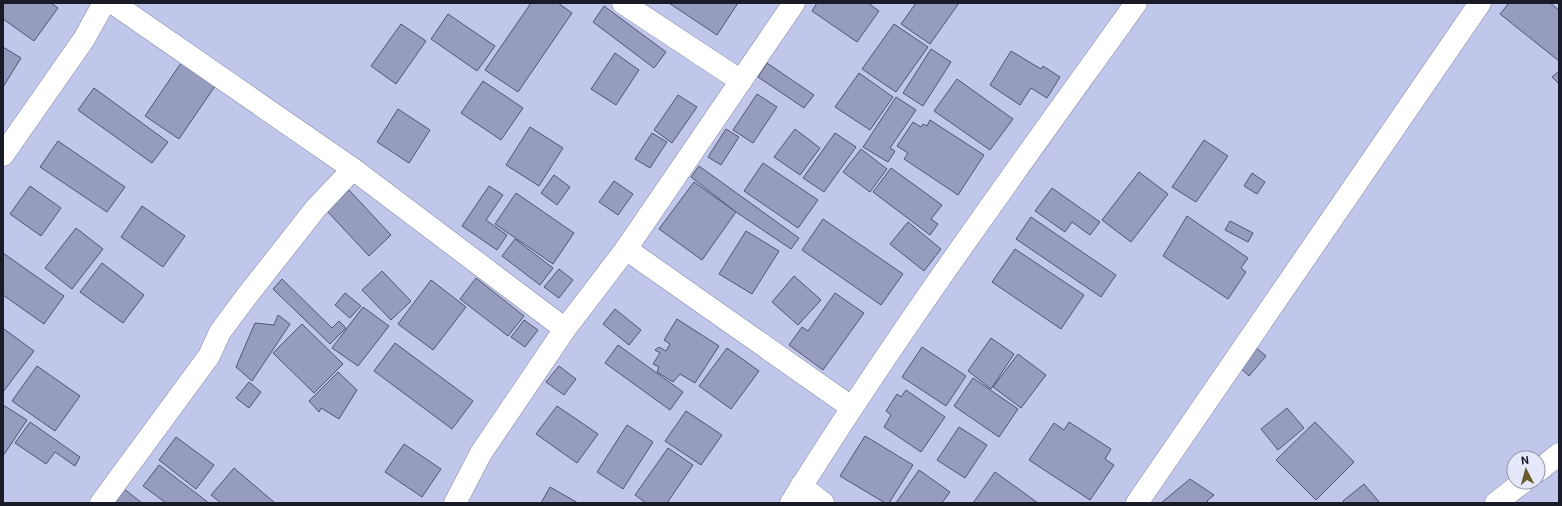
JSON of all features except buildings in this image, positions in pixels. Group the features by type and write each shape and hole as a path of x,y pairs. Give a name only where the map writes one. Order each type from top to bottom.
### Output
{"street":[{"path":"3,155 84,39 104,3"},
{"path":"113,3 353,169 565,329"},
{"path":"623,3 741,81"},
{"path":"455,503 481,453 565,329 626,248 794,3"},
{"path":"823,503 796,494 851,407 944,271 1136,3"},
{"path":"1138,503 1480,3"},
{"path":"101,503 209,356 220,332 237,309 316,208 353,169"},
{"path":"626,248 851,407"},
{"path":"1546,465 1559,454"},
{"path":"1496,503 1513,490"}]}
